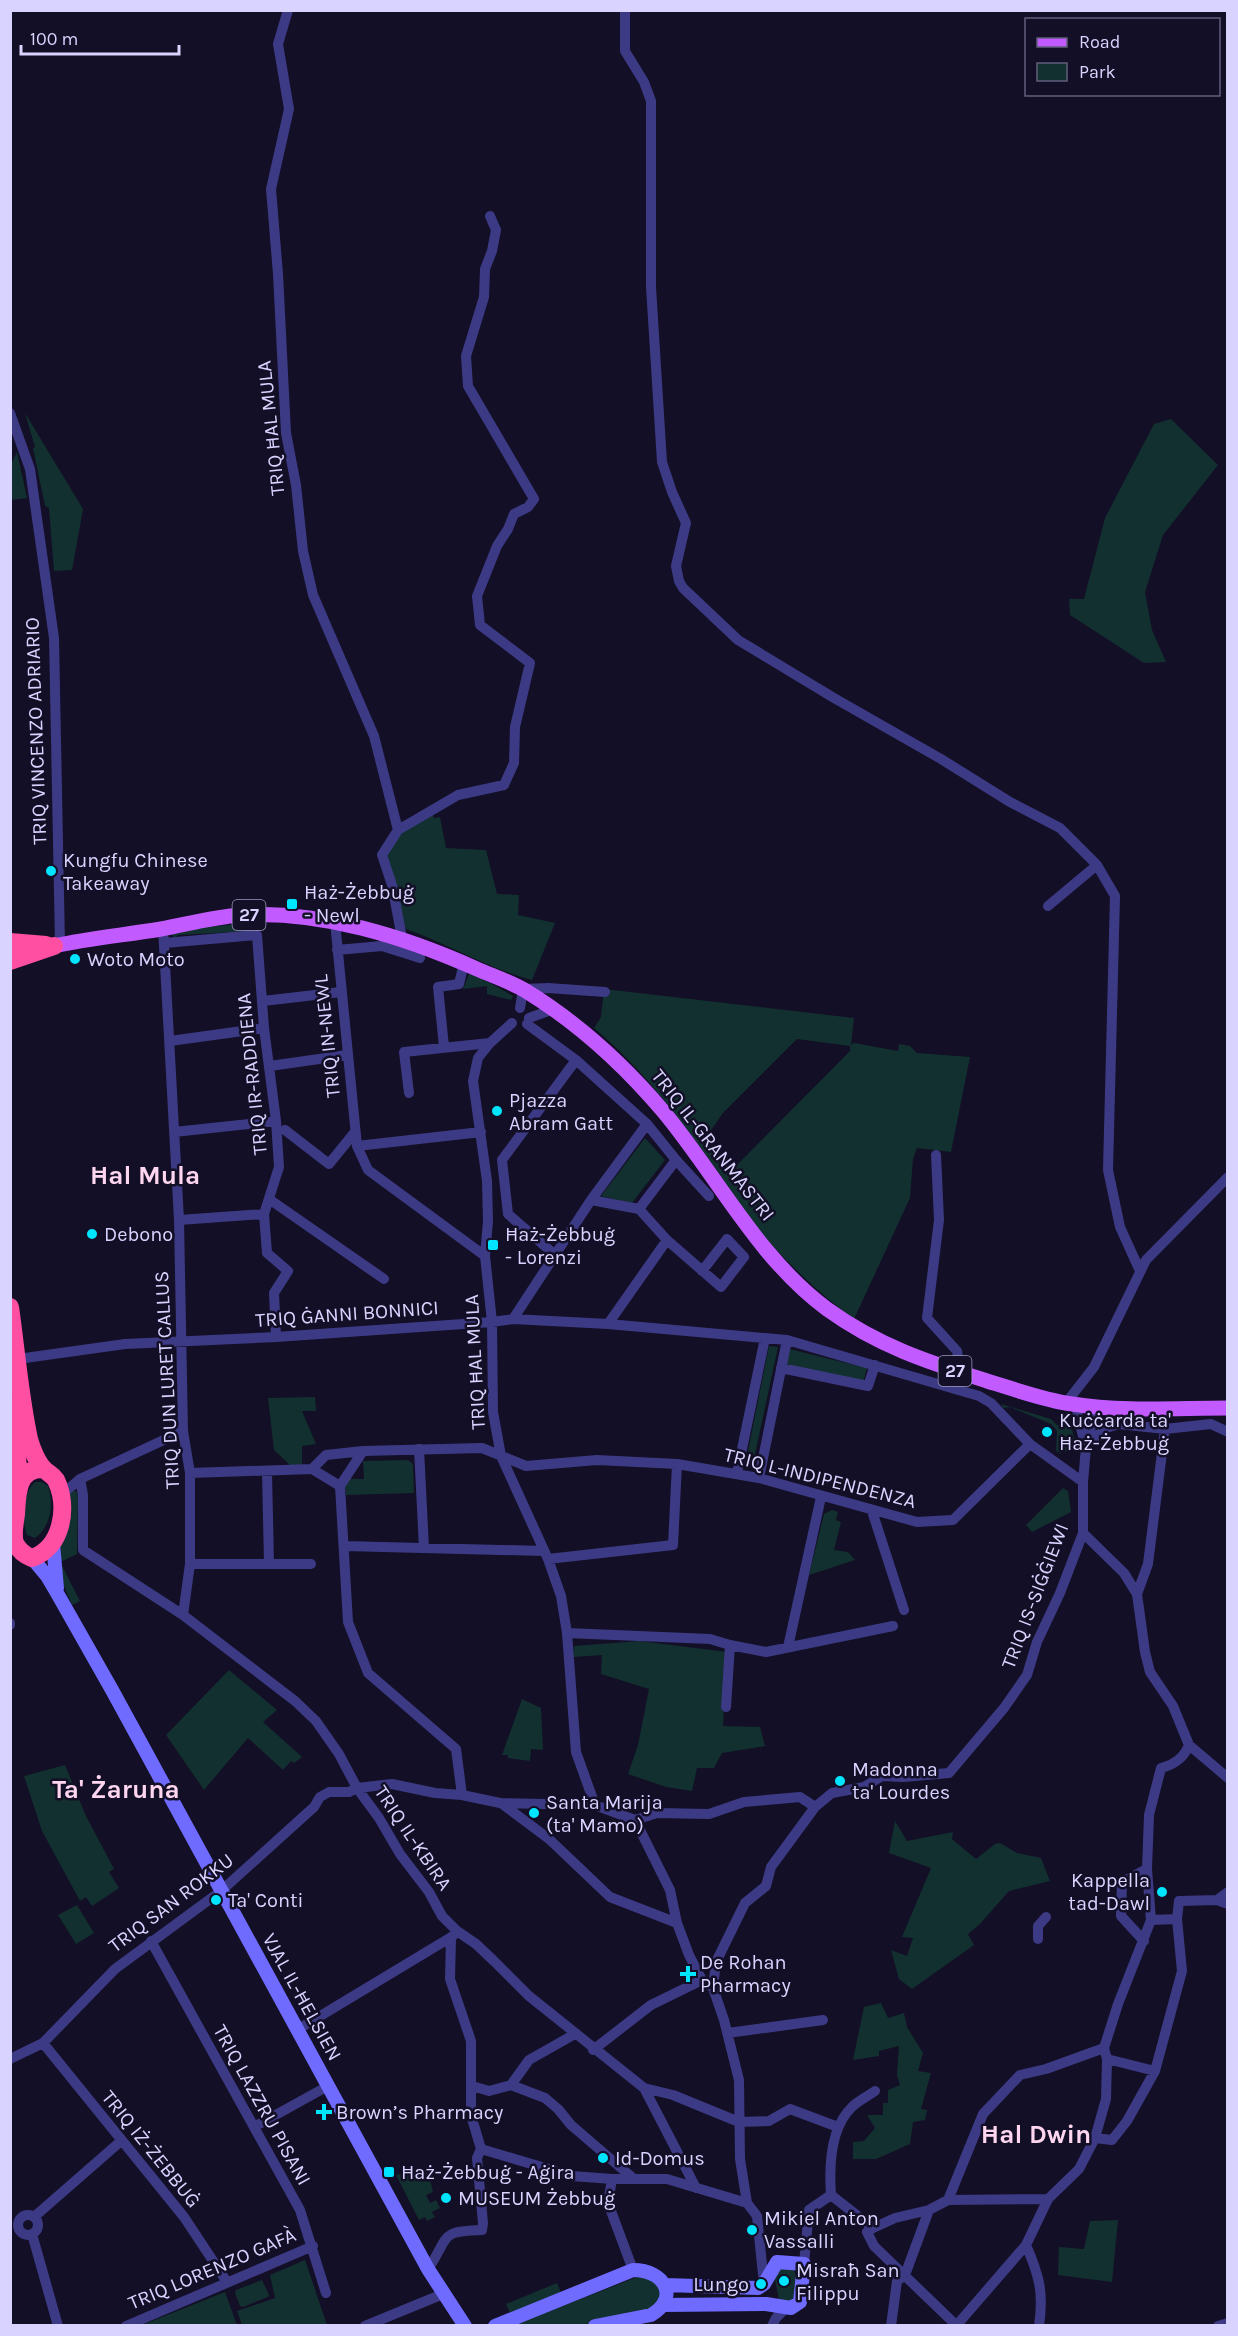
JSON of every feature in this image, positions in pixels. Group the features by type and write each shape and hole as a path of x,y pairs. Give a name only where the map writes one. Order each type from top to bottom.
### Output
{"highway":[{"path":"10,942 57,945"},
{"name":"27","path":"10,949 57,945"},
{"name":"27","path":"10,959 57,945"},
{"path":"10,1307 29,1441 46,1471 54,1478 60,1496 62,1517 53,1543 46,1551 18,1552 14,1491 30,1470 46,1471"},
{"path":"10,1403 17,1460 10,1516"}],"main road":[{"name":"TRIQ IL-GRANMASTRI","path":"57,945 164,936 196,920 242,915 335,922 402,938 523,989 554,1009 611,1056 653,1100 736,1211 781,1266 803,1289 854,1327 912,1357 1071,1404 1096,1407 1227,1408"}],"street":[{"name":"TRIQ ĦAL MULA","path":"288,10 278,44 289,109 271,189 286,433 296,485 303,551 313,595 374,736 398,830"},
{"path":"626,10 625,51 644,82 651,101 651,287 662,462 672,492 686,522 676,566 679,581 683,588 738,640 1010,802 1060,828 1097,865 1115,896 1108,1170 1120,1227 1140,1271"},
{"path":"402,938 392,885 382,855 398,830 458,795 504,784 514,763 515,727 530,663 480,625 477,596 497,546 514,514 528,507 534,499 468,386 466,356 484,297 485,269 492,251 496,230 490,216"},
{"name":"TRIQ VINCENZO ADRIARIO","path":"10,413 30,469 54,638 57,945"},
{"path":"1048,906 1097,865"},
{"name":"TRIQ IN-NEWL","path":"335,922 357,1146 368,1170 485,1256"},
{"name":"TRIQ IR-RADDIENA","path":"164,936 257,935 264,1028 276,1121 279,1167 264,1214 267,1253 288,1271 274,1293 276,1337"},
{"name":"TRIQ DUN LURET CALLUS","path":"164,936 179,1220 183,1431 190,1473 190,1564 183,1615"},
{"path":"337,950 382,946 420,958"},
{"path":"444,1047 438,987 459,984 464,963"},
{"path":"520,1008 523,989 548,988 604,992"},
{"path":"262,1000 341,992"},
{"path":"554,1009 528,1021 518,1027 512,1023 510,1018 512,1012 520,1008 526,1010 528,1021 576,1060 647,1124 709,1196"},
{"name":"TRIQ ĦAL MULA","path":"512,1023 490,1042 478,1059 473,1082 488,1181 485,1256 492,1322 493,1412 501,1456 546,1555 561,1596 567,1633 576,1752 595,1805"},
{"path":"170,1041 264,1028"},
{"path":"410,1093 404,1052 490,1042"},
{"path":"270,1066 348,1055"},
{"path":"554,1254 508,1214 502,1160 576,1060"},
{"path":"174,1132 276,1121"},
{"path":"513,1319 591,1200 647,1124"},
{"path":"285,1130 329,1164 355,1132"},
{"path":"357,1146 481,1132"},
{"path":"936,1155 939,1220 927,1318 957,1351 960,1372"},
{"path":"639,1209 676,1160"},
{"path":"1071,1404 1094,1367 1146,1260 1227,1177"},
{"path":"269,1199 384,1279"},
{"path":"591,1200 639,1209 667,1240 698,1267"},
{"path":"179,1220 264,1214"},
{"path":"608,1324 667,1240"},
{"name":"TRIQ ĠANNI BONNICI","path":"18,1359 125,1344 276,1337 513,1319 608,1324 787,1340 979,1396 991,1403 1030,1444 1083,1482"},
{"path":"737,1473 765,1338"},
{"path":"759,1478 787,1340"},
{"path":"782,1368 868,1386 875,1365"},
{"name":"TRIQ IS-SIĠĠIEWI","path":"1071,1404 1086,1447"},
{"name":"TRIQ IS-SIĠĠIEWI","path":"713,1988 716,1962 745,1903 766,1886 771,1867 815,1807 832,1792 864,1787 882,1776 903,1777 949,1773 1004,1708 1027,1675 1037,1642 1060,1593 1083,1533 1086,1447 1096,1407"},
{"path":"1086,1447 1106,1428 1119,1425 1165,1429 1211,1424 1227,1432"},
{"path":"1137,1594 1148,1564 1165,1429"},
{"path":"60,1496 80,1479 183,1431"},
{"name":"TRIQ L-INDIPENDENZA","path":"312,1469 326,1455 363,1451 482,1448 526,1466 597,1460 677,1464 759,1478 917,1522 953,1520 1030,1444"},
{"path":"419,1449 424,1548"},
{"path":"363,1451 340,1485 348,1622 368,1673 456,1749 462,1795"},
{"path":"344,1546 546,1555 673,1545 677,1464"},
{"path":"190,1473 312,1469 340,1485"},
{"path":"46,1471 67,1478 80,1479"},
{"path":"267,1472 269,1564"},
{"name":"TRIQ IL-KBIRA","path":"80,1479 83,1495 83,1550 183,1615 295,1701 316,1721 339,1754 357,1788 380,1818 400,1854 429,1892 454,1934 476,1944 529,1996 593,2050 644,2088 696,2188"},
{"path":"788,1647 821,1497"},
{"path":"872,1510 904,1610"},
{"path":"1083,1533 1124,1573 1137,1594 1150,1672 1173,1706 1189,1745 1227,1779"},
{"name":"VJAL IL-ĦELSIEN","path":"53,1543 57,1593"},
{"name":"VJAL IL-ĦELSIEN","path":"18,1552 57,1593 428,2269 442,2294 465,2325"},
{"path":"190,1564 311,1564"},
{"path":"567,1633 710,1639 766,1652 893,1626"},
{"path":"726,1707 730,1645"},
{"path":"1048,2199 948,2200 929,2210 895,2218 867,2232 874,2246 956,2325 1026,2245 1048,2199 1079,2169 1095,2138 1106,2099 1107,2059 1104,2048 1118,2004 1151,1920 1147,1869 1149,1815 1161,1768 1173,1765 1187,1751 1189,1745"},
{"name":"TRIQ SAN ROKKU","path":"10,2059 43,2043 115,1969 221,1890 315,1807 320,1797 329,1792 349,1792 357,1788 392,1784 500,1803"},
{"path":"500,1803 595,1805 635,1820 657,1813 709,1814 744,1802 800,1797 815,1807"},
{"path":"500,1803 549,1839 610,1897 676,1923"},
{"path":"635,1820 670,1890 676,1923 688,1955 702,1980 713,1988 728,2033 739,2080 740,2159 747,2203 757,2216 764,2284"},
{"path":"1144,1941 1121,1916 1122,1882 1147,1869"},
{"path":"1095,2138 1112,2140 1127,2121 1155,2071 1182,1971 1177,1919 1179,1901 1222,1902 1227,1892"},
{"path":"1038,1939 1038,1926 1046,1917"},
{"path":"1151,1920 1177,1919"},
{"path":"297,2030 454,1934"},
{"path":"428,2269 449,2234 456,2230 483,2230 477,2158 481,2149 471,2115 472,2086 469,2075 471,2042 450,1979 454,1934"},
{"name":"TRIQ LAZZRU PISANI","path":"151,1941 300,2210 326,2293"},
{"path":"593,2050 651,2005 702,1980"},
{"path":"728,2033 823,2020"},
{"path":"511,2085 529,2060 576,2034"},
{"name":"TRIQ IŻ-ŻEBBUĠ","path":"43,2043 184,2217 227,2282"},
{"path":"948,2200 983,2114 1020,2075 1046,2069 1104,2048"},
{"path":"1107,2059 1155,2071"},
{"path":"472,2086 489,2091 511,2085 545,2098 558,2109 571,2126 634,2179"},
{"path":"254,2127 328,2086"},
{"path":"644,2088 673,2095 739,2122 769,2121 790,2109 838,2127"},
{"path":"873,2228 831,2195 830,2168 838,2127 852,2107 875,2091"},
{"path":"32,2234 22,2234 14,2224 24,2216 34,2217 121,2141"},
{"path":"481,2149 572,2176 667,2179 747,2203"},
{"path":"612,2179 608,2203 633,2270"},
{"path":"663,2305 766,2304 786,2308 795,2307 800,2302 809,2210 831,2195"},
{"path":"891,2325 897,2281 905,2275 929,2210"},
{"path":"32,2234 38,2226 34,2217"},
{"path":"32,2234 58,2325"},
{"path":"1026,2245 1038,2273 1042,2290 1039,2325"},
{"name":"TRIQ LORENZO GAFÀ","path":"126,2325 313,2246"},
{"path":"762,2248 771,2261 804,2264"},
{"path":"664,2285 758,2288 764,2284 777,2262"},
{"path":"495,2325 633,2270 650,2271 657,2274 664,2285 666,2294 663,2305 651,2315 604,2325"},
{"path":"365,2325 442,2294"},
{"name":"VJAL IL-ĦELSIEN","path":"442,2294 453,2325"},
{"path":"766,2304 771,2325"},
{"path":"771,2325 786,2308"},
{"path":"1218,2325 1227,2323"}],"green space":[{"path":"25,413 83,509 72,570 54,571 49,508 45,506 33,448 35,447"},
{"path":"1171,419 1218,465 1163,535 1145,592 1152,630 1166,662 1144,663 1070,615 1069,599 1084,599 1105,518 1154,424"},
{"path":"17,452 27,498 11,500 11,464"},
{"path":"432,812 434,818 440,817 446,848 486,850 497,894 519,895 518,915 555,923 532,980 500,970 406,929 390,880 388,853 401,835"},
{"path":"251,923 252,931 178,935 175,938 170,933 174,930"},
{"path":"469,974 474,974 513,996 511,1000 487,994 487,986 463,989"},
{"path":"604,989 854,1018 851,1045 854,1043 898,1051 899,1044 910,1046 917,1053 970,1057 951,1152 917,1148 913,1159 910,1198 854,1319 803,1277 758,1229 660,1095 612,1043 594,1028 601,1017","holes":["797,1039 850,1046 850,1051 728,1174 704,1140 723,1113"]},
{"path":"645,1138 665,1160 632,1203 601,1196"},
{"path":"769,1346 778,1347 752,1468 745,1466"},
{"path":"789,1349 867,1368 863,1383 786,1365"},
{"path":"315,1397 316,1411 302,1411 316,1444 302,1446 302,1465 290,1465 274,1450 268,1398"},
{"path":"1001,1404 1051,1419 1057,1425 1069,1422 1075,1444 1070,1450 1060,1453 1056,1451 1057,1431 1051,1424 1010,1407 1003,1408"},
{"path":"408,1460 413,1464 414,1493 346,1495 345,1485 350,1479 364,1479 363,1461"},
{"path":"35,1482 42,1482 48,1486 51,1507 45,1528 35,1538 27,1535 23,1514 27,1493"},
{"path":"1063,1488 1068,1491 1071,1512 1032,1532 1026,1525"},
{"path":"73,1490 78,1496 77,1554 60,1562 80,1601 72,1605 55,1565 69,1495"},
{"path":"832,1510 838,1512 836,1520 841,1522 834,1550 848,1552 855,1560 809,1575 824,1514"},
{"path":"640,1641 727,1652 723,1726 760,1727 765,1746 722,1753 714,1768 697,1768 692,1791 666,1787 628,1774 638,1745 649,1689 601,1674 602,1655 573,1657 574,1646"},
{"path":"229,1670 277,1710 263,1722 302,1757 294,1763 291,1761 283,1770 248,1738 204,1790 166,1735"},
{"path":"522,1699 541,1708 543,1750 531,1749 530,1761 502,1755"},
{"path":"65,1765 86,1816 114,1869 109,1872 119,1888 92,1906 86,1897 80,1901 42,1831 24,1776"},
{"path":"895,1821 907,1841 953,1832 952,1839 976,1859 995,1844 1000,1843 1017,1853 1041,1858 1050,1881 1009,1891 968,1934 974,1945 912,1989 899,1979 891,1950 907,1956 913,1938 902,1937 931,1868 889,1853"},
{"path":"77,1905 94,1933 76,1944 58,1915"},
{"path":"881,2003 888,2018 904,2013 907,2027 923,2053 918,2071 931,2073 921,2109 927,2110 925,2120 913,2122 910,2144 876,2159 853,2159 853,2142 864,2141 875,2128 867,2115 883,2115 883,2103 888,2103 888,2090 900,2085 897,2075 899,2046 879,2051 879,2056 853,2060 864,2007"},
{"path":"427,2167 433,2192 426,2195 430,2203 436,2200 440,2208 432,2212 435,2217 427,2221 425,2217 419,2220 396,2175"},
{"path":"1118,2220 1112,2282 1058,2275 1059,2247 1084,2249 1090,2221"},
{"path":"305,2260 327,2325 242,2325 237,2311 275,2298 270,2275"},
{"path":"793,2268 797,2296 792,2302 779,2300 774,2275 776,2269"},
{"path":"640,2276 650,2276 663,2293 653,2310 580,2325 511,2326"},
{"path":"262,2280 268,2297 243,2307 240,2306 236,2290"},
{"path":"557,2283 562,2295 511,2315 506,2304"},
{"path":"225,2292 237,2325 142,2325"}],"place":[{"name":"Kungfu Chinese Takeaway","path":"51,871"},
{"name":"Ħaż-Żebbuġ - Newl","path":"292,904"},
{"name":"Woto Moto","path":"75,959"},
{"name":"Pjazza Abram Gatt","path":"497,1111"},
{"name":"Debono","path":"92,1234"},
{"name":"Ħaż-Żebbuġ - Lorenzi","path":"493,1245"},
{"name":"Kuċċarda ta' Ħaż-Żebbuġ","path":"1047,1432"},
{"name":"Madonna ta' Lourdes","path":"840,1781"},
{"name":"Santa Marija (ta' Mamo)","path":"534,1813"},
{"name":"Kappella tad-Dawl","path":"1162,1892"},
{"name":"Ta' Conti","path":"216,1900"},
{"name":"De Rohan Pharmacy","path":"688,1974"},
{"name":"Brown’s Pharmacy","path":"324,2112"},
{"name":"Id-Domus","path":"603,2158"},
{"name":"Ħaż-Żebbuġ - Aġira","path":"389,2172"},
{"name":"MUSEUM Żebbuġ","path":"446,2198"},
{"name":"Mikiel Anton Vassalli","path":"752,2230"},
{"name":"Misraħ San Filippu","path":"784,2281"},
{"name":"Lungo","path":"761,2284"}],"district":[{"name":"Ħal Mula","path":"145,1175"},
{"name":"Ta' Żaruna","path":"116,1789"},
{"name":"Ħal Dwin","path":"1036,2134"}]}
